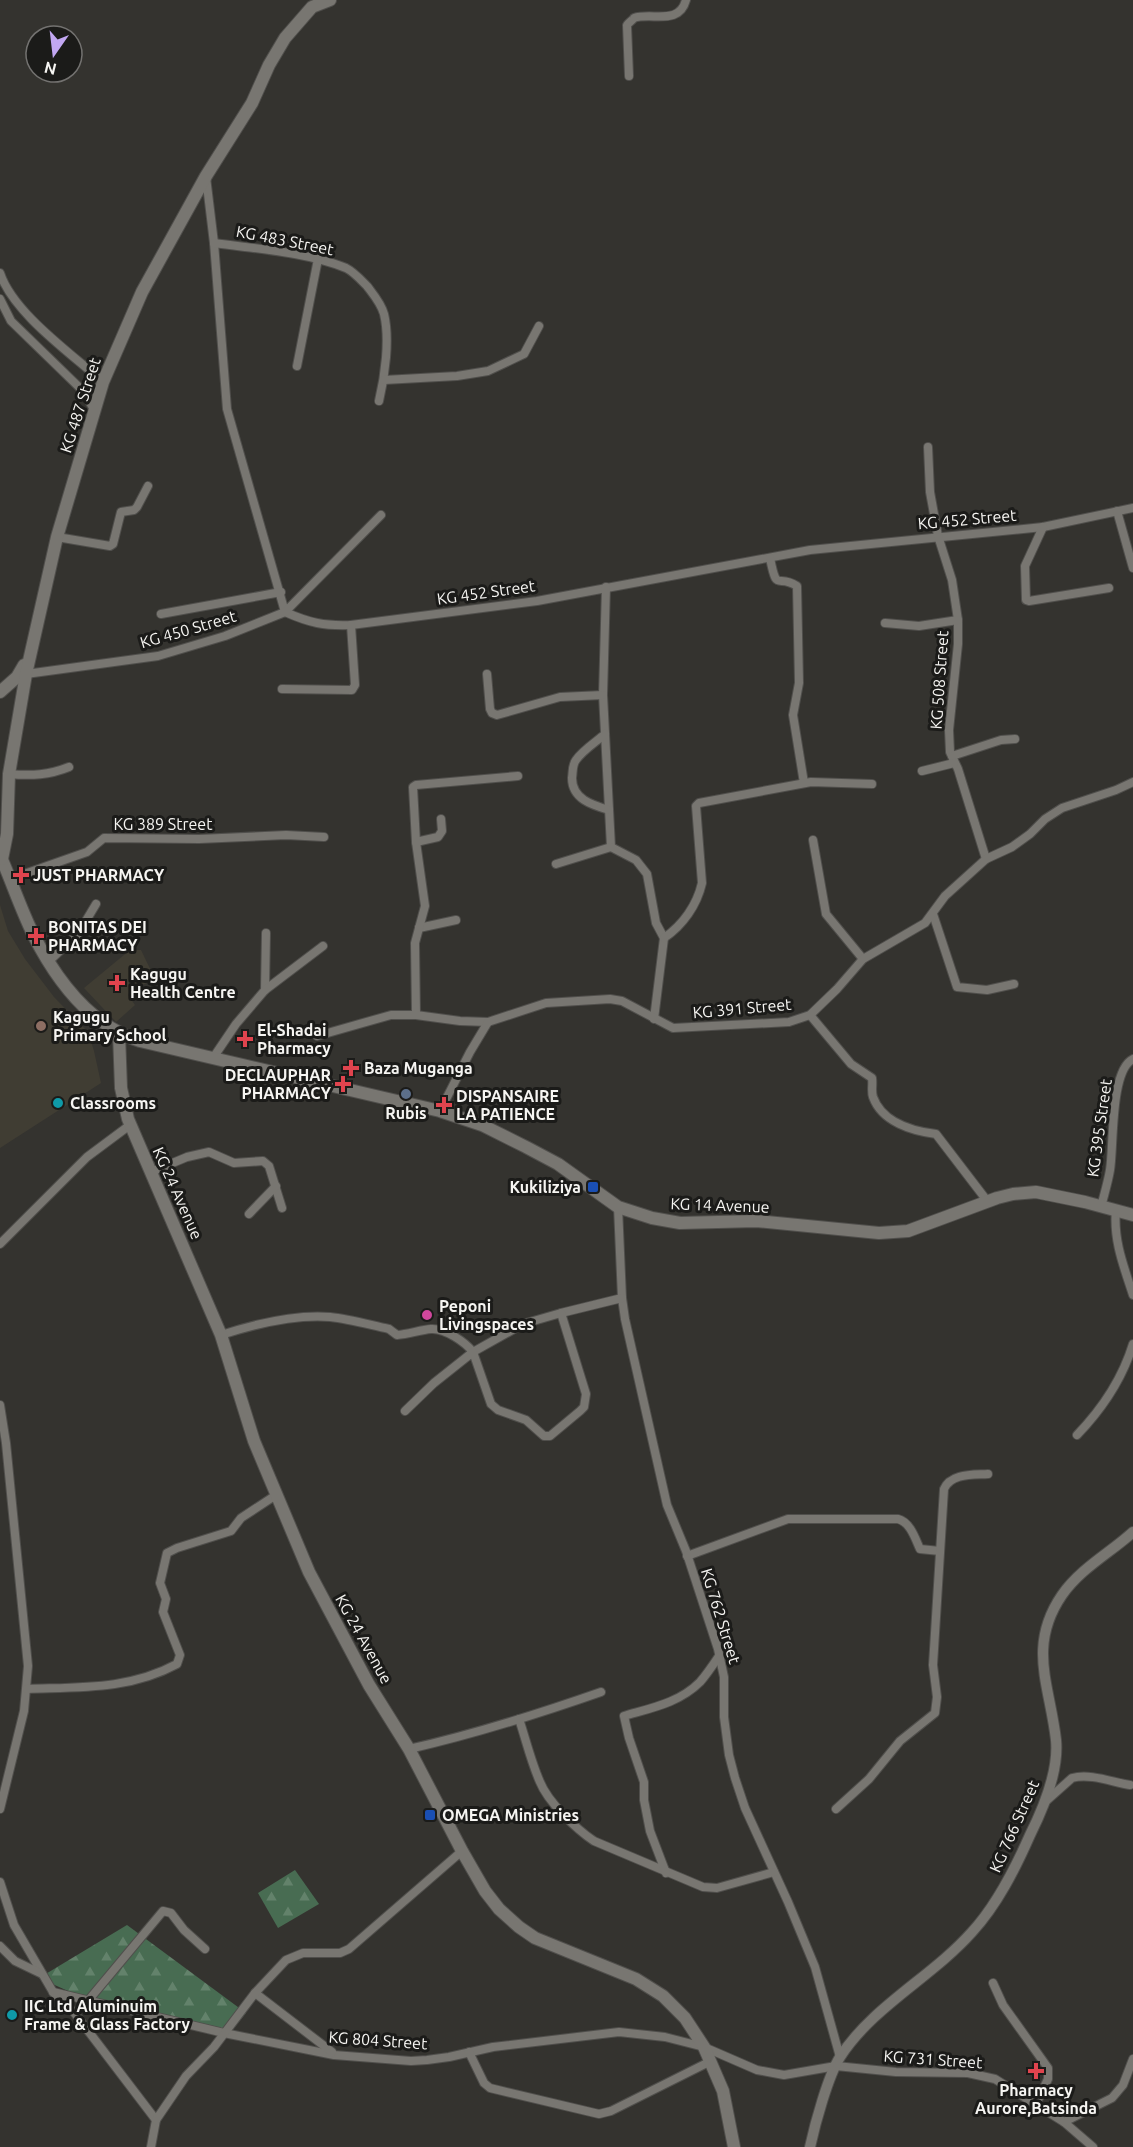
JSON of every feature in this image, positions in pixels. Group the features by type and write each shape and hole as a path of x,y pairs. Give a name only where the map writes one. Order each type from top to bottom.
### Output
{"main road":[{"name":"KG 487 Street","path":"1,858 7,834 9,774 26,674 57,537 103,382 142,292 206,176 252,103 269,65 285,38 312,8 330,0"},
{"path":"0,692 17,677 30,657"},
{"name":"KG 14 Avenue","path":"1,858 34,937 49,961 80,1002 97,1019 119,1034 140,1041 440,1111 482,1125 534,1151 581,1179 618,1207 652,1218 680,1223 756,1221 879,1233 908,1231 1014,1194 1036,1192 1133,1215"},
{"name":"KG 24 Avenue","path":"119,1034 122,1098 130,1125 221,1335 254,1441 276,1495 309,1572 369,1685 409,1749 462,1851 492,1900 519,1927 535,1938 636,1979 663,1996 685,2018 704,2047 723,2091 734,2147"}],"street":[{"path":"629,76 627,25 634,18 674,15 683,9 686,0"},
{"path":"206,176 214,243 227,409 285,612"},
{"name":"KG 483 Street","path":"214,243 318,259 348,269 362,280 379,302 384,313 384,380 379,401"},
{"path":"297,366 318,259"},
{"path":"0,273 19,304 42,330 103,382"},
{"path":"0,298 11,321 82,390 94,410"},
{"path":"384,380 457,376 488,371 524,354 539,326"},
{"name":"KG 508 Street","path":"928,447 930,492 938,536 952,580 958,620 950,730 953,760 986,859"},
{"path":"57,537 110,546 113,544 121,512 138,507 148,486"},
{"name":"KG 452 Street","path":"285,612 325,626 351,625 537,601 810,550 938,536 1043,528 1133,508"},
{"path":"1117,511 1133,568"},
{"path":"285,612 381,515"},
{"path":"1043,528 1025,566 1026,600 1029,602 1109,588"},
{"path":"770,558 774,578 797,586 799,683 793,715 804,783"},
{"path":"606,587 603,695 611,847"},
{"path":"161,614 280,592"},
{"name":"KG 450 Street","path":"26,674 158,656 225,636 285,612"},
{"path":"885,622 919,626 958,620"},
{"path":"282,689 352,690 355,685 351,625"},
{"path":"487,674 490,709 497,715 560,697 603,695"},
{"path":"605,734 577,759 573,767 572,787 575,793 590,804 609,810"},
{"path":"922,771 1001,740 1015,739"},
{"path":"9,774 33,776 53,773 69,766"},
{"path":"416,1015 415,944 425,906 416,842 413,787 518,776"},
{"name":"KG 391 Street","path":"488,1022 546,1003 610,999 622,1001 673,1028 789,1022 810,1015 863,960 925,923 945,896 986,859 1012,848 1045,819 1062,808 1133,782"},
{"path":"664,938 681,924 699,893 702,883 697,804 804,783 872,784"},
{"path":"416,842 438,837 442,831 441,819"},
{"name":"KG 389 Street","path":"10,879 87,852 104,838 199,839 286,835 324,837"},
{"path":"813,840 826,914 863,960"},
{"path":"556,864 611,847 636,860 646,874 656,923 664,938 654,1019"},
{"path":"49,961 78,934 96,904"},
{"path":"933,914 957,987 987,990 1014,984"},
{"path":"419,928 456,920"},
{"path":"265,990 266,933"},
{"path":"213,1058 236,1024 265,990 323,946"},
{"path":"317,1036 391,1015 488,1022 440,1111"},
{"path":"810,1015 851,1064 872,1078 872,1094 879,1109 886,1117 919,1131 936,1134 988,1202"},
{"name":"KG 395 Street","path":"1101,1207 1110,1170 1116,1102 1122,1072 1124,1066 1133,1059"},
{"path":"0,1244 87,1157 130,1125"},
{"path":"151,1172 187,1157 209,1152 234,1162 263,1161 269,1166 282,1209"},
{"path":"249,1214 276,1186"},
{"name":"KG 762 Street","path":"618,1207 625,1319 664,1495 687,1556 719,1656 724,1677 724,1717 729,1755 745,1808 814,1967 838,2061"},
{"path":"1116,1210 1117,1241 1133,1295"},
{"path":"405,1411 434,1383 473,1353 523,1324 622,1298"},
{"path":"221,1335 272,1322 326,1317 389,1329 397,1335 434,1328 457,1338 473,1353 491,1404 498,1410 526,1420 544,1437 550,1436 584,1407 586,1394 561,1313"},
{"path":"1077,1435 1114,1390 1128,1361 1133,1344"},
{"path":"0,1405 6,1443 28,1666 27,1689 0,1809"},
{"path":"836,1809 869,1779 900,1741 935,1713 937,1697 933,1665 944,1489 947,1482 953,1478 988,1474"},
{"path":"27,1689 109,1686 148,1676 177,1664 180,1655 163,1609 166,1599 160,1578 167,1553 231,1531 241,1518 276,1495"},
{"path":"687,1556 768,1525 797,1519 904,1520 920,1549 940,1551"},
{"name":"KG 766 Street","path":"838,2061 858,2034 974,1931 1005,1885 1031,1834 1055,1765 1056,1741 1043,1672 1044,1644 1050,1618 1064,1593 1079,1575 1133,1532"},
{"path":"666,1873 650,1831 644,1800 644,1782 628,1738 624,1716 670,1703 682,1696 701,1681 719,1656"},
{"path":"409,1749 461,1737 601,1692"},
{"path":"519,1719 541,1784 579,1830 594,1840 666,1873 710,1888 774,1872"},
{"path":"1043,1804 1077,1776 1130,1785"},
{"path":"151,2147 156,2120 186,2076 214,2047 255,1993 286,1960 292,1956 315,1952 340,1953 349,1950 462,1851"},
{"path":"0,1882 14,1925 53,1992 80,2020 156,2120"},
{"path":"87,2001 164,1911 171,1913 184,1930 205,1949"},
{"path":"0,1946 19,1964 42,1974"},
{"path":"993,1983 1003,2005 1048,2068 1048,2079 1036,2104"},
{"name":"KG 804 Street","path":"53,1992 224,2033 334,2055 411,2061 449,2057 493,2047 619,2032 665,2037 704,2047"},
{"path":"255,1993 334,2055"},
{"name":"KG 731 Street","path":"704,2047 757,2070 775,2074 797,2074 838,2061 896,2072 968,2073 995,2079 1064,2122 1093,2147"},
{"path":"469,2052 484,2084 490,2088 599,2114 611,2111 711,2061"},
{"path":"1064,2122 1112,2098 1118,2092 1133,2059"},
{"path":"810,2147 838,2061"}],"shaded area":[{"name":"Kagugu Primary School","path":"0,905 8,931 25,959 54,997 88,1032 101,1083 0,1148"},
{"name":"Kagugu Health Centre","path":"130,950 141,950 155,979 132,990 128,995 135,1005 116,1022 84,988"}],"green space":[{"path":"295,1870 319,1904 278,1928 258,1893"},
{"path":"127,1925 246,2013 226,2037 106,2008 39,1978"}],"place":[{"name":"JUST PHARMACY","path":"21,875"},
{"name":"BONITAS DEI PHARMACY","path":"36,936"},
{"name":"Kagugu Health Centre","path":"117,983"},
{"name":"Kagugu Primary School","path":"41,1026"},
{"name":"El-Shadai Pharmacy","path":"245,1039"},
{"name":"Baza Muganga","path":"351,1068"},
{"name":"DECLAUPHAR PHARMACY","path":"343,1084"},
{"name":"Rubis","path":"406,1094"},
{"name":"Classrooms","path":"58,1103"},
{"name":"DISPANSAIRE LA PATIENCE","path":"444,1105"},
{"name":"Kukiliziya","path":"593,1187"},
{"name":"Peponi Livingspaces","path":"427,1315"},
{"name":"OMEGA Ministries","path":"430,1815"},
{"name":"IIC Ltd Aluminuim Frame & Glass Factory","path":"12,2015"},
{"name":"Pharmacy Aurore,Batsinda","path":"1036,2071"}]}
